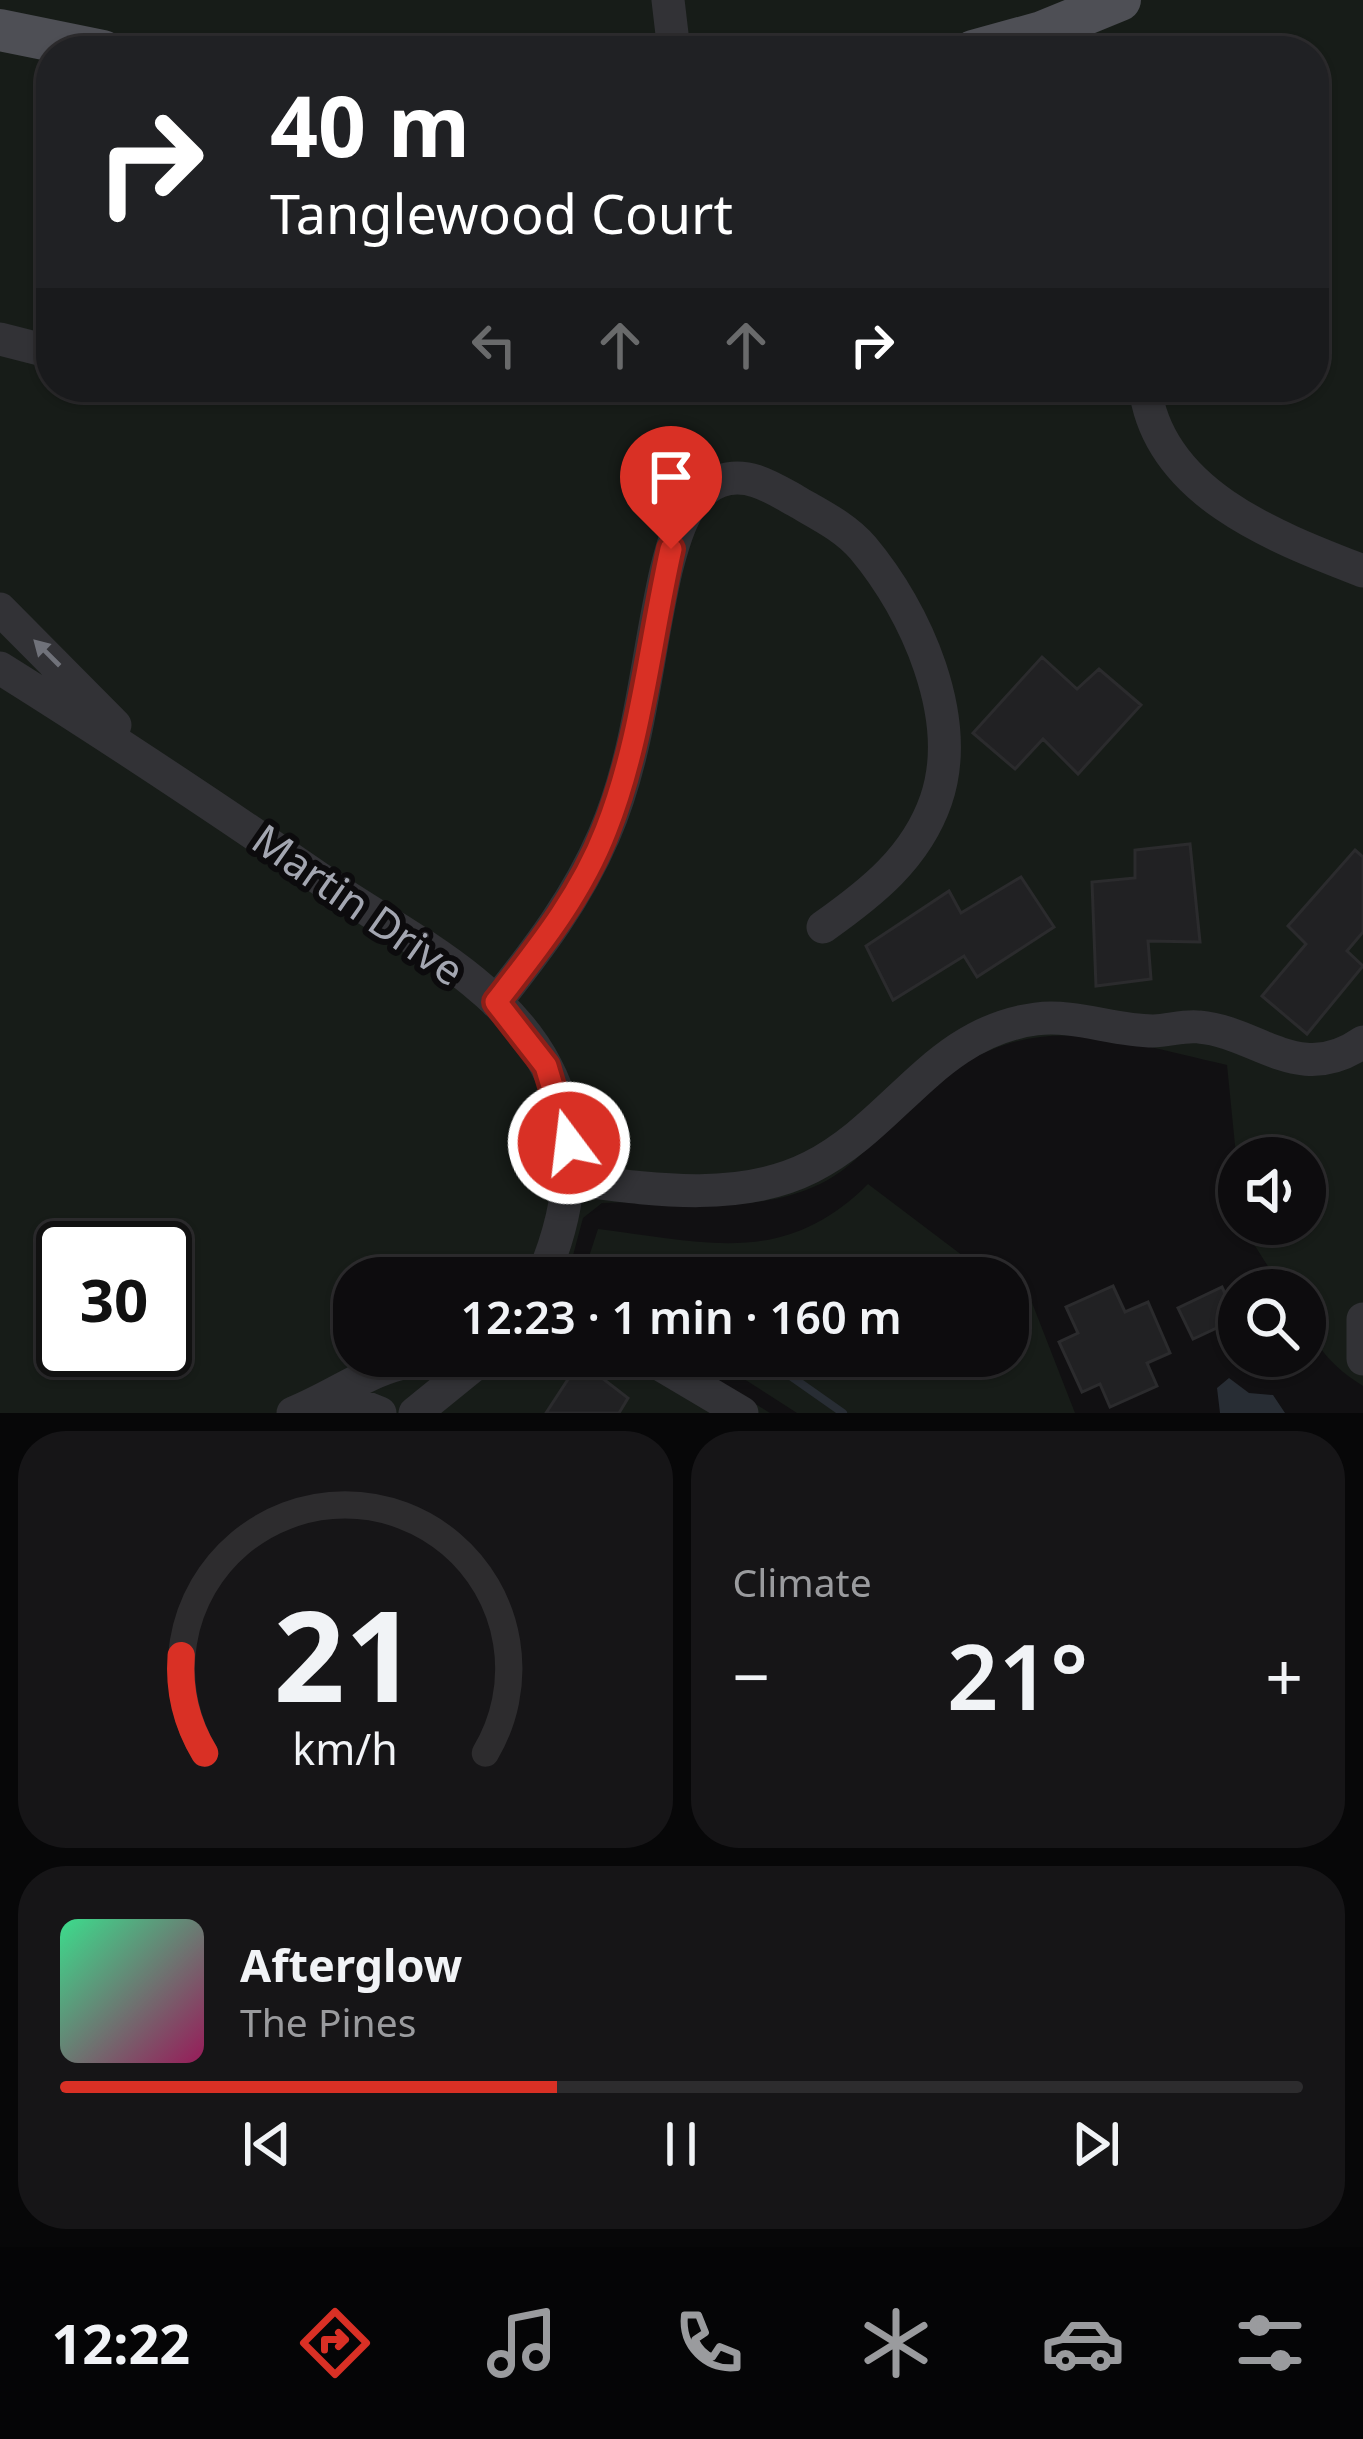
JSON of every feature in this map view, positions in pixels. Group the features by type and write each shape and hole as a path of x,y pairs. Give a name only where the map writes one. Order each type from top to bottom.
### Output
{"main road":[{"path":"1027,36 1120,0"},
{"path":"0,30 36,37"}],"street":[{"path":"668,0 672,36"},
{"path":"0,339 36,348"},
{"path":"1148,402 1154,432 1189,478 1264,526 1363,571"},
{"path":"496,1002 553,930 606,832 627,768 671,549 699,495 720,481 748,478 836,524 862,548 927,658 944,759 936,800 897,868 823,926"},
{"name":"Martin Drive","path":"0,609 149,761"},
{"name":"Martin Drive","path":"0,668 149,761 496,1002 546,1066 565,1123 569,1179 564,1216 549,1257"},
{"path":"569,1179 698,1191 785,1178 838,1149 933,1063 966,1042 1008,1024 1042,1018 1156,1031 1200,1027 1292,1059 1322,1058 1363,1042"},
{"path":"1363,1319 1363,1359"},
{"path":"307,1407 355,1377"},
{"path":"416,1413 460,1377"},
{"path":"681,1377 742,1413"},
{"path":"307,1407 350,1401 380,1413"}],"shaded area":[{"path":"0,0 1363,0 1363,1386 1326,1355 1326,1269 1270,1269 1254,1245 1326,1245 1326,1137 1234,1137 1227,1065 1102,1038 1029,1039 993,1049 956,1069 917,1099 846,1168 793,1194 739,1204 602,1203 583,1218 573,1257 333,1257 333,1377 712,1377 770,1413 0,1413"},
{"path":"868,1184 964,1257 589,1257 598,1229 742,1243 774,1239 837,1211"},
{"path":"1029,1295 1075,1413 797,1413 741,1377 1029,1377"},
{"path":"1229,1378 1249,1393 1273,1395 1285,1413 1220,1413 1217,1388"}],"building":[{"path":"1042,657 1077,689 1099,669 1141,705 1078,774 1043,739 1015,769 973,733"},
{"path":"1190,844 1200,942 1148,941 1151,979 1096,986 1092,882 1135,878 1135,850"},
{"path":"1355,850 1363,857 1363,932 1347,951 1363,966 1307,1034 1262,996 1306,944 1288,926"},
{"path":"1021,877 1054,927 977,977 964,956 893,1000 866,946 949,891 961,913"},
{"path":"1113,1286 1125,1312 1148,1302 1170,1353 1147,1363 1157,1386 1110,1407 1100,1384 1082,1392 1059,1342 1078,1333 1066,1307"},
{"path":"1218,1289 1218,1327 1193,1339 1178,1308"},
{"path":"570,1377 601,1377 628,1398 619,1413 546,1413"}],"waterway":[{"path":"792,1377 843,1413"}],"route":[{"path":"569,1143 561,1103 546,1066 496,1002 553,930 606,832 627,768 671,549"}]}
